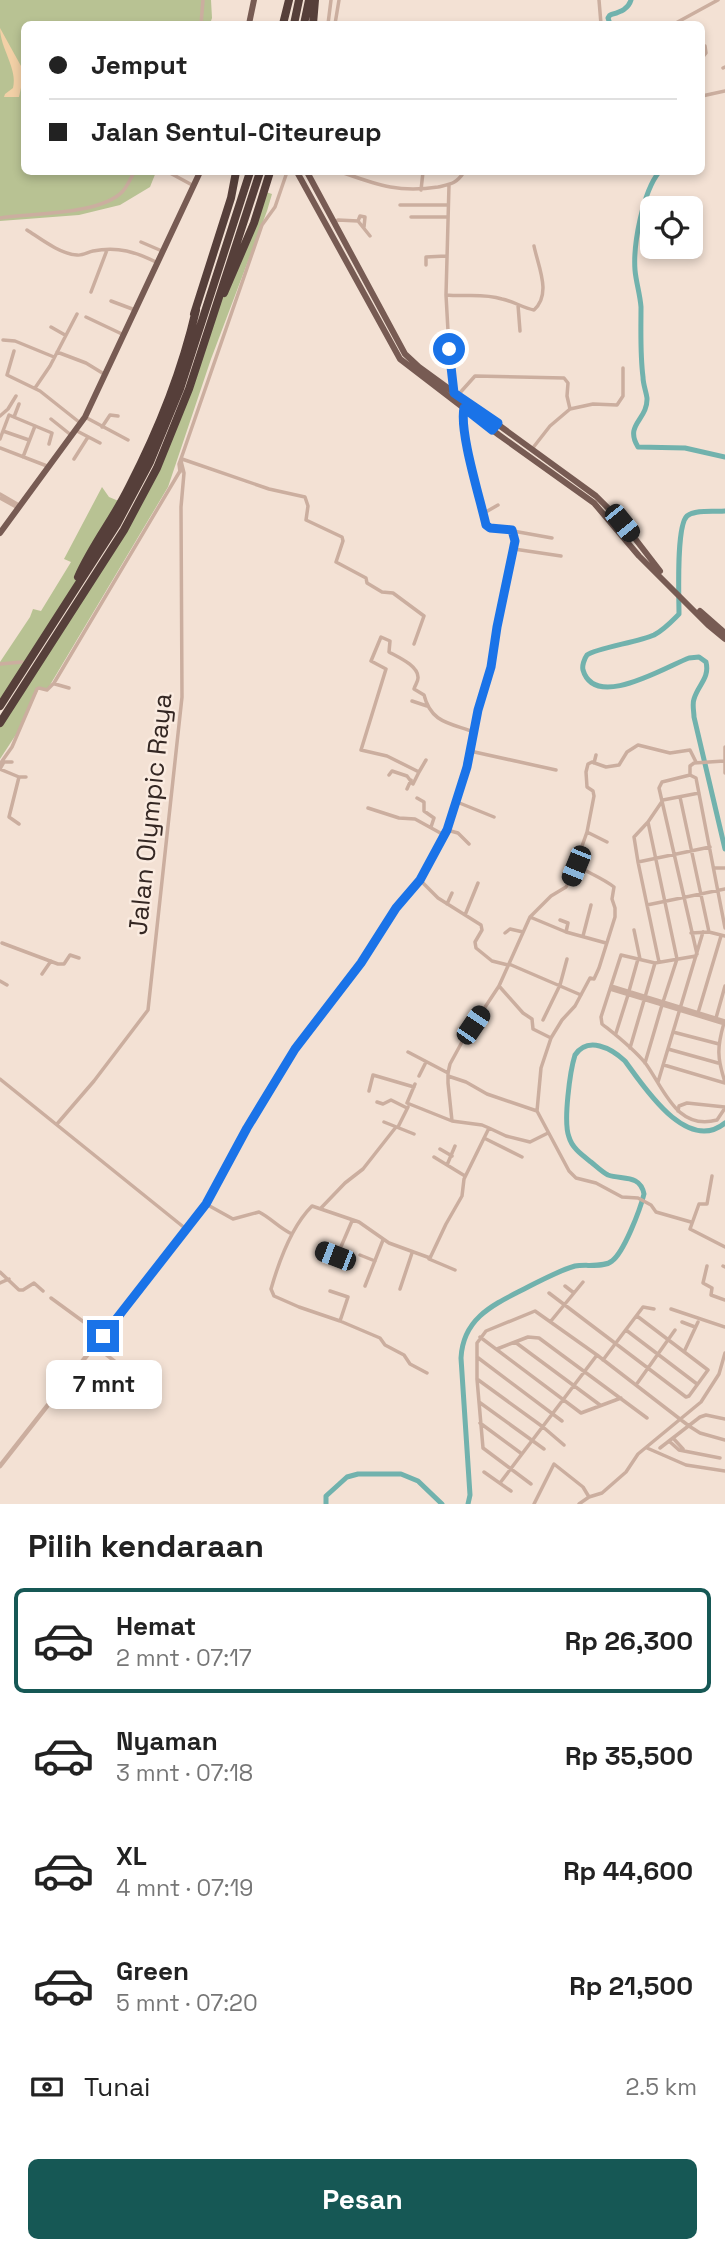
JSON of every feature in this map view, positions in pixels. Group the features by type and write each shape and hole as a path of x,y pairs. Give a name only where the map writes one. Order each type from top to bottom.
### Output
{"highway":[{"path":"284,21 289,0"},
{"path":"295,21 299,0"},
{"path":"305,21 309,0"},
{"path":"313,21 316,0"},
{"path":"69,598 86,558 129,487 158,423 184,337 196,310 232,198 236,175"},
{"path":"0,706 117,524 150,462 180,389 249,175"},
{"path":"0,723 124,530 157,468 189,389 259,175"},
{"path":"214,312 230,282 254,223 269,175"}],"main road":[{"path":"250,21 254,0"},
{"path":"0,533 83,420 199,175"},
{"path":"300,175 396,354 405,364 594,503 639,556 725,639"},
{"path":"309,175 405,354 596,496 618,518 657,571"},
{"path":"492,430 498,423"},
{"path":"499,435 506,428"},
{"path":"695,610 725,633"}],"street":[{"path":"201,21 203,0"},
{"path":"328,21 331,0"},
{"path":"336,21 339,0"},
{"path":"599,0 601,21"},
{"path":"680,21 718,0"},
{"path":"705,95 725,91"},
{"path":"0,218 76,210 100,204 123,191 132,175"},
{"path":"174,175 194,186"},
{"name":"Jalan Olympic Raya","path":"183,477 180,471 182,460 262,225 275,207 286,175"},
{"path":"350,175 397,190 421,190 449,185 456,183 462,175"},
{"path":"421,190 423,175"},
{"path":"449,185 446,295 449,349 456,394"},
{"path":"400,205 448,205"},
{"path":"411,217 447,217"},
{"path":"334,222 358,221 370,236"},
{"path":"27,230 74,255 128,250 158,263"},
{"path":"141,242 164,251"},
{"path":"446,295 469,297 478,294 534,310 542,300 540,262 534,246"},
{"path":"91,292 107,250"},
{"path":"426,265 426,257 446,256"},
{"path":"111,301 135,310"},
{"path":"518,305 520,331"},
{"path":"35,389 77,314"},
{"path":"86,317 124,335"},
{"path":"51,327 65,335"},
{"path":"2,340 15,341 54,357"},
{"path":"14,351 7,375 35,389 83,420 128,440"},
{"path":"57,352 73,360 80,360 106,375"},
{"path":"532,449 550,425 570,409 593,404 617,404 623,396 623,368"},
{"path":"456,394 475,376 564,378 568,383 570,409"},
{"path":"0,416 16,396"},
{"path":"14,417 19,404"},
{"path":"464,408 463,420 468,449 488,527 552,538"},
{"path":"101,427 110,415 118,416"},
{"path":"0,439 8,416 52,433 49,444"},
{"path":"51,419 74,433 100,443"},
{"path":"23,457 35,426"},
{"path":"3,431 29,440"},
{"path":"74,459 88,437"},
{"path":"0,448 50,467"},
{"path":"182,460 269,489 305,497 308,506 306,520 342,537 336,562 366,578 367,583 378,590 396,594 424,616 414,644"},
{"name":"Jalan Olympic Raya","path":"57,1124 94,1082 145,1016 148,1006 181,706 182,460"},
{"path":"33,684 37,689 47,690 54,683 180,471"},
{"path":"0,496 19,507"},
{"path":"484,513 498,505"},
{"path":"0,1466 206,1204 247,1128 295,1049 361,963 396,908 420,880 446,833 457,802 478,710 491,667 514,549 513,531"},
{"path":"514,549 561,556"},
{"path":"419,772 387,756 361,750 386,669 371,661 379,638 389,640 388,651 408,662 417,673 414,688 424,694 431,712 443,720 474,732"},
{"path":"0,664 22,662"},
{"path":"54,683 69,688"},
{"path":"0,764 12,747 37,689"},
{"path":"412,701 427,706"},
{"path":"452,1121 448,1074 461,1042 499,986 530,917 551,896 566,887 576,866 587,832 594,794 587,787 588,764 595,763 606,767 621,764 627,752 637,745 670,753 690,750 697,762"},
{"path":"725,747 725,773"},
{"path":"470,751 556,770"},
{"path":"594,770 596,755"},
{"path":"389,775 393,772 407,776 412,785 425,761"},
{"path":"690,775 690,765 697,762 724,761"},
{"path":"12,762 5,762 0,769 26,777"},
{"path":"696,955 660,784 690,775 696,778 725,928"},
{"path":"19,777 9,817 19,824"},
{"path":"407,789 411,780"},
{"path":"630,1048 657,962 634,837 663,800 699,793"},
{"path":"658,1082 696,955 706,932 701,894 680,797"},
{"path":"416,798 424,802 424,810 434,818 431,827"},
{"path":"457,802 495,817"},
{"path":"368,807 399,818 415,819 446,833 458,833 468,844"},
{"path":"645,1063 677,959 648,822"},
{"path":"587,832 607,842"},
{"path":"638,862 710,847"},
{"path":"576,866 614,887 612,899 615,917 599,968 551,1038 541,1068 537,1111 573,1175 596,1183 622,1197 638,1198 649,1203 656,1212 691,1223"},
{"path":"715,868 725,868"},
{"path":"420,880 433,894 482,926 475,942 476,948 489,960 581,995"},
{"path":"465,915 478,883"},
{"path":"647,905 725,889"},
{"path":"447,904 452,893"},
{"path":"583,936 592,905"},
{"path":"530,917 566,932 606,943"},
{"path":"560,920 568,923 566,932"},
{"path":"505,933 510,929 523,932"},
{"path":"616,1033 639,959 634,930"},
{"path":"691,933 706,932 723,936 698,1013"},
{"path":"2,943 63,964 70,955 79,958"},
{"path":"678,1111 680,1105 687,1103 725,1107 717,1120 706,1122 688,1118 678,1111 668,1101 645,1063 616,1033 601,1023 621,955 657,962 696,955"},
{"path":"543,1020 560,985 567,959"},
{"path":"41,974 51,961"},
{"path":"0,981 6,985"},
{"path":"499,986 523,1013 532,1019 533,1029 551,1038"},
{"path":"716,1018 725,986"},
{"path":"611,988 725,1022"},
{"path":"680,1009 725,1022"},
{"path":"725,1022 719,1044 718,1062 725,1083"},
{"path":"673,1032 719,1044"},
{"path":"668,1049 718,1062"},
{"path":"408,1052 488,1094 537,1111"},
{"path":"419,1076 426,1062"},
{"path":"664,1065 725,1083"},
{"path":"321,1208 363,1169 397,1127 408,1107 414,1086 373,1075 369,1091"},
{"path":"0,1079 186,1228"},
{"path":"377,1102 383,1104 391,1100 452,1121 482,1125 506,1136 530,1142 549,1133"},
{"path":"384,1122 414,1134"},
{"path":"429,1259 462,1196 465,1176 489,1128"},
{"path":"484,1138 522,1157"},
{"path":"447,1165 455,1146"},
{"path":"440,1149 452,1156"},
{"path":"434,1157 465,1176"},
{"path":"712,1176 707,1204 699,1204 690,1230 725,1247"},
{"path":"206,1204 233,1219 259,1212 292,1234"},
{"path":"427,1373 410,1364 404,1355 385,1345 380,1338 299,1307 272,1292 275,1274 292,1234 310,1206 352,1220 383,1240 456,1270"},
{"path":"321,1251 337,1255 352,1220"},
{"path":"365,1286 383,1240"},
{"path":"400,1289 412,1253"},
{"path":"360,1255 375,1261"},
{"path":"707,1266 703,1283 712,1287 711,1295 725,1300"},
{"path":"0,1272 19,1290 34,1283 43,1291"},
{"path":"0,1283 9,1279"},
{"path":"551,1321 583,1282"},
{"path":"565,1286 574,1293"},
{"path":"330,1291 348,1298 340,1321"},
{"path":"549,1293 686,1397 708,1370 636,1316"},
{"path":"51,1298 103,1336"},
{"path":"603,1360 643,1307 654,1309"},
{"path":"671,1309 725,1328"},
{"path":"531,1484 483,1448 477,1345 486,1331 535,1311 689,1426 700,1433 725,1440"},
{"path":"682,1322 695,1328"},
{"path":"684,1352 698,1322"},
{"path":"626,1330 697,1384"},
{"path":"636,1385 675,1330"},
{"path":"481,1337 581,1413 621,1398"},
{"path":"497,1349 528,1337 539,1338 647,1418"},
{"path":"515,1342 600,1405"},
{"path":"95,1346 135,1377 134,1388"},
{"path":"579,1504 601,1493 626,1472 638,1454 701,1402 719,1374 725,1353"},
{"path":"500,1483 597,1355"},
{"path":"477,1357 562,1421"},
{"path":"477,1379 564,1445"},
{"path":"479,1402 544,1449"},
{"path":"660,1448 702,1416 725,1419"},
{"path":"481,1423 522,1454"},
{"path":"671,1440 684,1450 720,1458"},
{"path":"646,1448 687,1465 725,1471"},
{"path":"534,1504 554,1464 583,1487 589,1497"},
{"path":"484,1472 511,1491"}],"green space":[{"path":"0,0 211,0 211,21 21,21 21,175 155,175 150,187 120,205 79,215 0,221"},
{"path":"263,191 272,194 267,211 211,359 168,487 47,690 39,688 19,730 0,759 0,723 124,530 157,468 214,312"},
{"path":"102,487 109,497 121,502 69,599 0,706 0,662 33,609 41,611 71,562 64,559"}],"sand":[{"path":"0,28 21,66 19,97 4,97 13,88 14,81"}],"waterway":[{"path":"609,21 610,15 620,12 631,0"},
{"path":"657,175 644,205 636,247 635,270 641,307 643,382 647,398 644,412 635,427 634,439 638,447 685,448 725,457"},
{"path":"725,511 695,512 683,522 679,562 679,614 654,635 587,655 583,668 590,682 602,687 632,682 689,658 699,657 706,662 705,677 693,701 694,717 725,849"},
{"path":"468,1504 470,1495 461,1358 468,1332 474,1322 492,1306 562,1270 612,1261 626,1240 644,1194 639,1183 608,1175 578,1151 570,1141 567,1109 575,1055 586,1046 606,1048 625,1061 655,1100 682,1124 696,1130 711,1130 725,1123"},
{"path":"326,1504 326,1496 347,1477 358,1474 401,1474 418,1481 442,1504"}],"route":[{"path":"103,1336 206,1204 247,1128 292,1054 361,963 396,908 420,880 450,823 467,767 478,710 491,667 515,541 512,530 494,529 486,525 468,449 463,420 464,408 492,430 498,423 454,393 449,349"}]}
